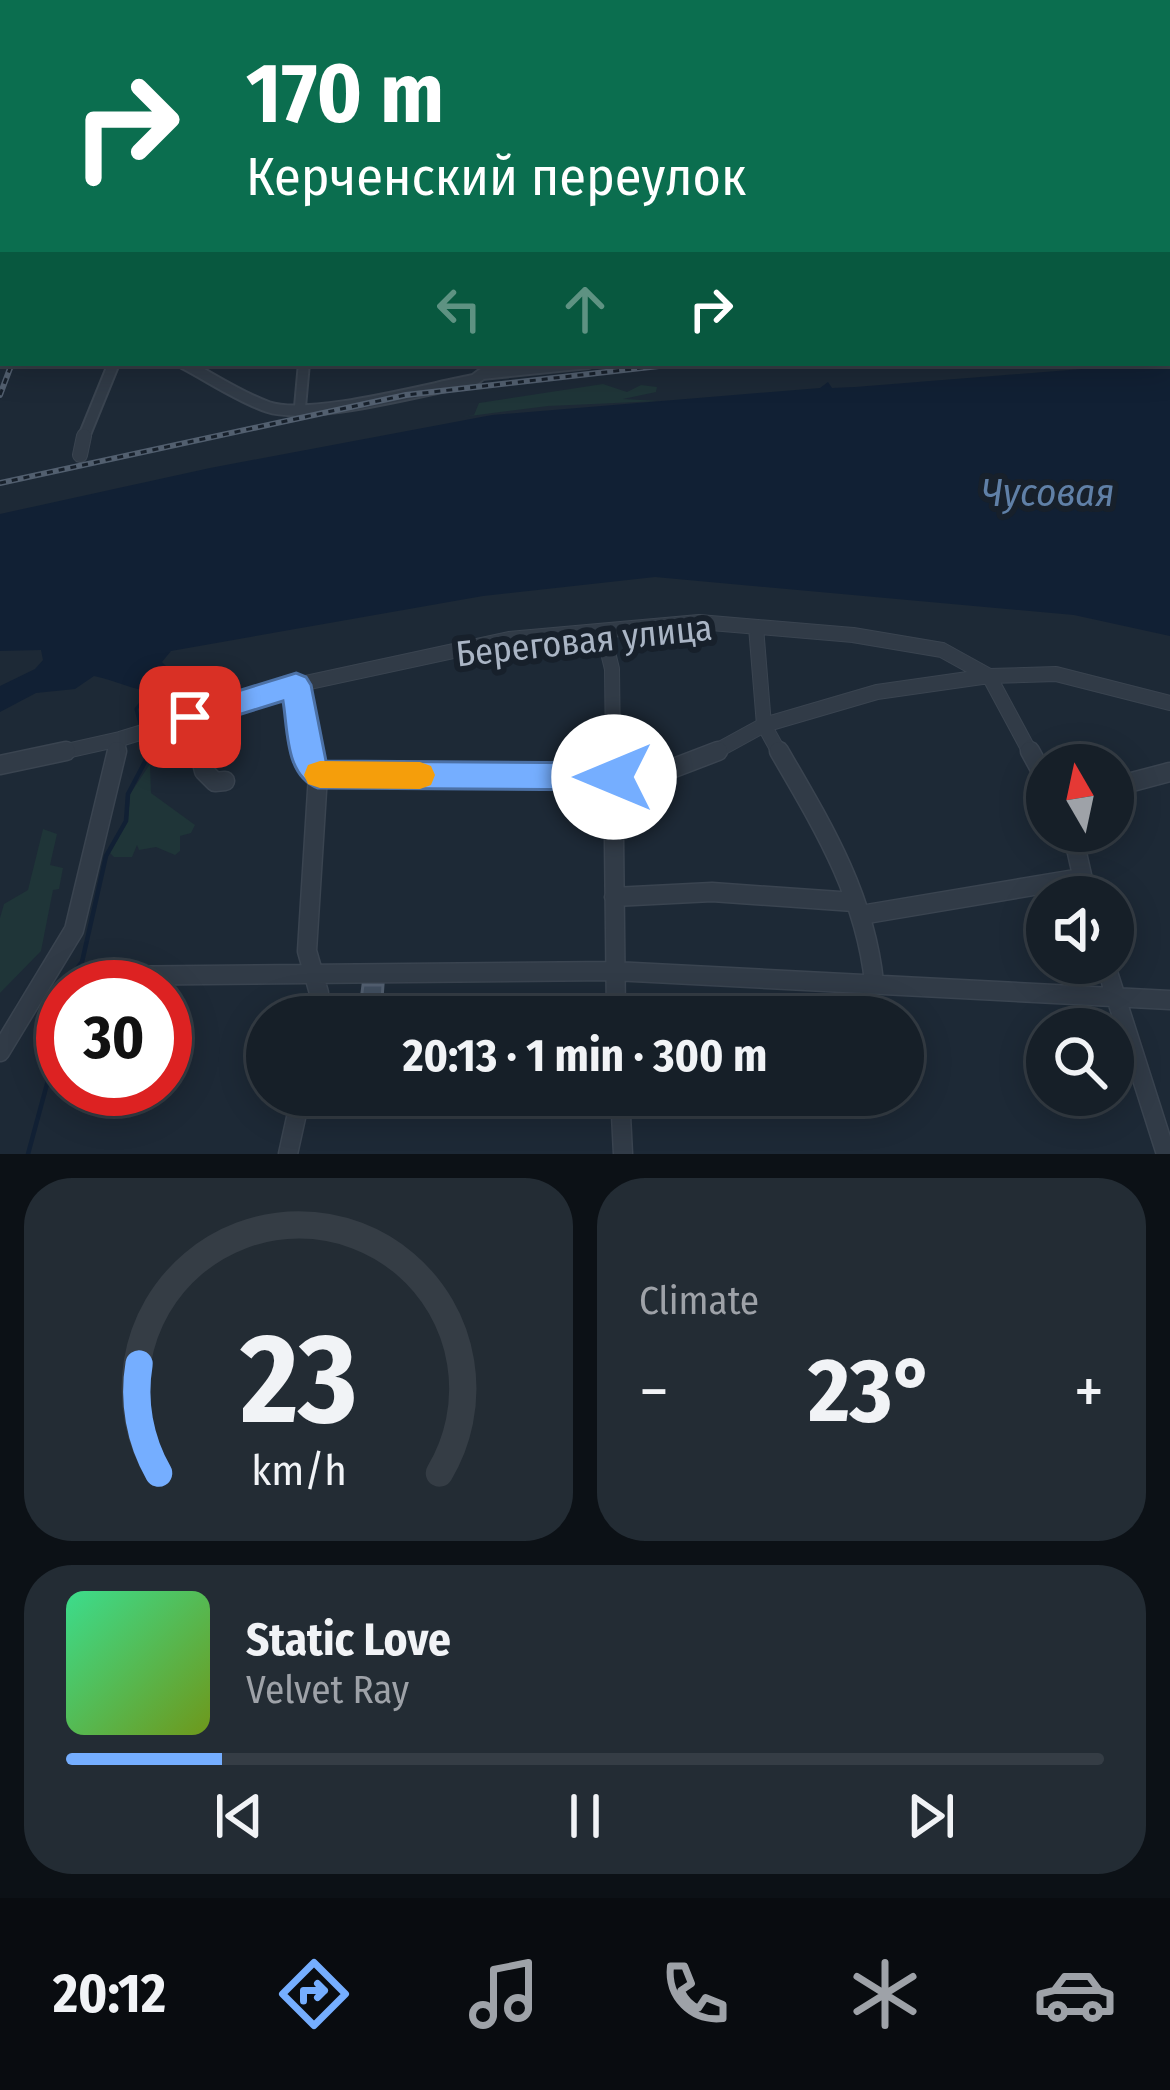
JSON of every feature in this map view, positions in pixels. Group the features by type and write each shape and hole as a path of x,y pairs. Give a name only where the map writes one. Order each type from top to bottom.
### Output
{"street":[{"path":"80,455 81,441 113,366"},
{"path":"189,366 268,407 314,410 474,380 485,368 526,366"},
{"path":"300,407 302,366"},
{"name":"Береговая улица","path":"0,765 120,739 296,685 509,639 699,622 853,635 942,650 989,676 1008,670 1055,675 1170,703"},
{"path":"756,627 764,725 836,850 869,932 874,982"},
{"path":"603,632 612,669 615,996"},
{"path":"318,775 645,779 715,752 764,725 877,692 989,676 1026,744"},
{"path":"296,685 308,762 318,775 307,951 307,964 317,976 317,996"},
{"path":"190,717 204,771 215,782 225,781"},
{"path":"0,1052 74,930 120,739"},
{"path":"1134,781 1170,772"},
{"path":"614,897 712,892 857,909 1026,886"},
{"path":"192,973 614,971 1170,1000"},
{"path":"1111,984 1166,1154"},
{"path":"288,1154 296,1116"},
{"path":"621,1116 623,1154"}],"green space":[{"path":"603,384 627,392 641,385 657,387 656,392 623,399 659,401 548,406 462,417 474,415 479,403"},
{"path":"150,764 151,793 195,825 191,833 180,836 180,851 175,855 156,847 139,850 137,845 132,857 114,857 110,853 128,820 130,794"},
{"path":"43,829 57,834 50,865 63,868 59,889 53,890 41,951 0,993 0,918 4,904 28,890"}],"water":[{"name":"Чусовая","path":"1170,366 1170,636 1074,615 655,577 483,596 171,651 162,662 180,680 169,687 148,691 94,676 75,689 36,693 0,712 0,686 43,660 41,650 0,651 0,514 210,468 492,415 820,388 828,382 832,388"}],"building":[{"path":"363,985 383,985 382,996 362,996"}],"waterway":[{"path":"140,724 136,709 151,690"},
{"path":"144,740 146,754"},
{"path":"82,960 106,856 126,821 128,794 147,758 146,751"},
{"path":"28,1154 38,1116"}],"railway":[{"path":"0,395 11,366"},
{"path":"0,483 406,395 659,366"}],"slow traffic":[{"path":"320,775 420,775"}],"route":[{"path":"190,717 296,685 308,762 318,775 614,777"}]}
